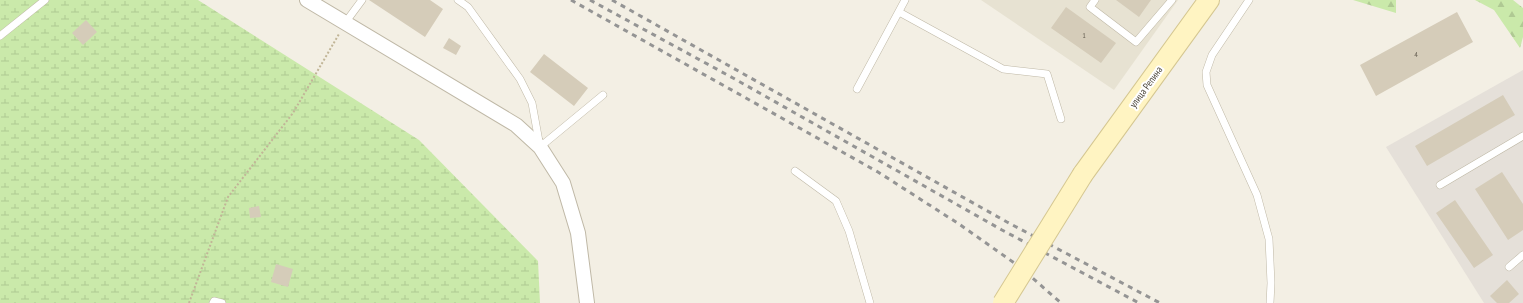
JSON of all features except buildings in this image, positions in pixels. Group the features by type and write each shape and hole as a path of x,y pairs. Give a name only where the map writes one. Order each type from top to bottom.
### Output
{"main road":[{"name":"улица Репина","path":"1003,303 1083,174 1209,0"}],"street":[{"path":"307,0 516,125 540,147 563,183 578,233 587,303"}],"lane":[{"path":"0,36 45,0"},
{"path":"345,23 362,0"},
{"path":"458,0 468,7 520,79 532,103 540,147 603,95"},
{"path":"857,89 905,0"},
{"path":"1095,0 1090,7 1136,42 1172,0"},
{"path":"1249,0 1212,55 1206,72 1207,85 1257,195 1269,239 1271,284 1270,303"},
{"path":"899,12 1002,69 1047,74 1061,119"},
{"path":"1440,185 1523,136"},
{"path":"795,172 836,201 849,231 870,303"},
{"path":"1510,267 1523,255"},
{"path":"213,303 222,303"}],"path":[{"path":"189,303 228,197 293,113 345,23"}],"shaded area":[{"path":"981,0 1178,0 1114,90"},
{"path":"1523,70 1523,303 1484,303 1386,147"}],"green space":[{"path":"0,0 198,0 419,140 538,261 540,303 0,303"},
{"path":"1353,0 1396,0 1396,13"},
{"path":"1475,0 1513,0 1523,8 1523,37 1520,48 1494,10"}],"railway":[{"path":"571,0 878,172 959,224 1020,267 1061,303"},
{"path":"590,0 733,78 1002,230 1139,303"},
{"path":"612,0 1007,222 1160,303"}]}
